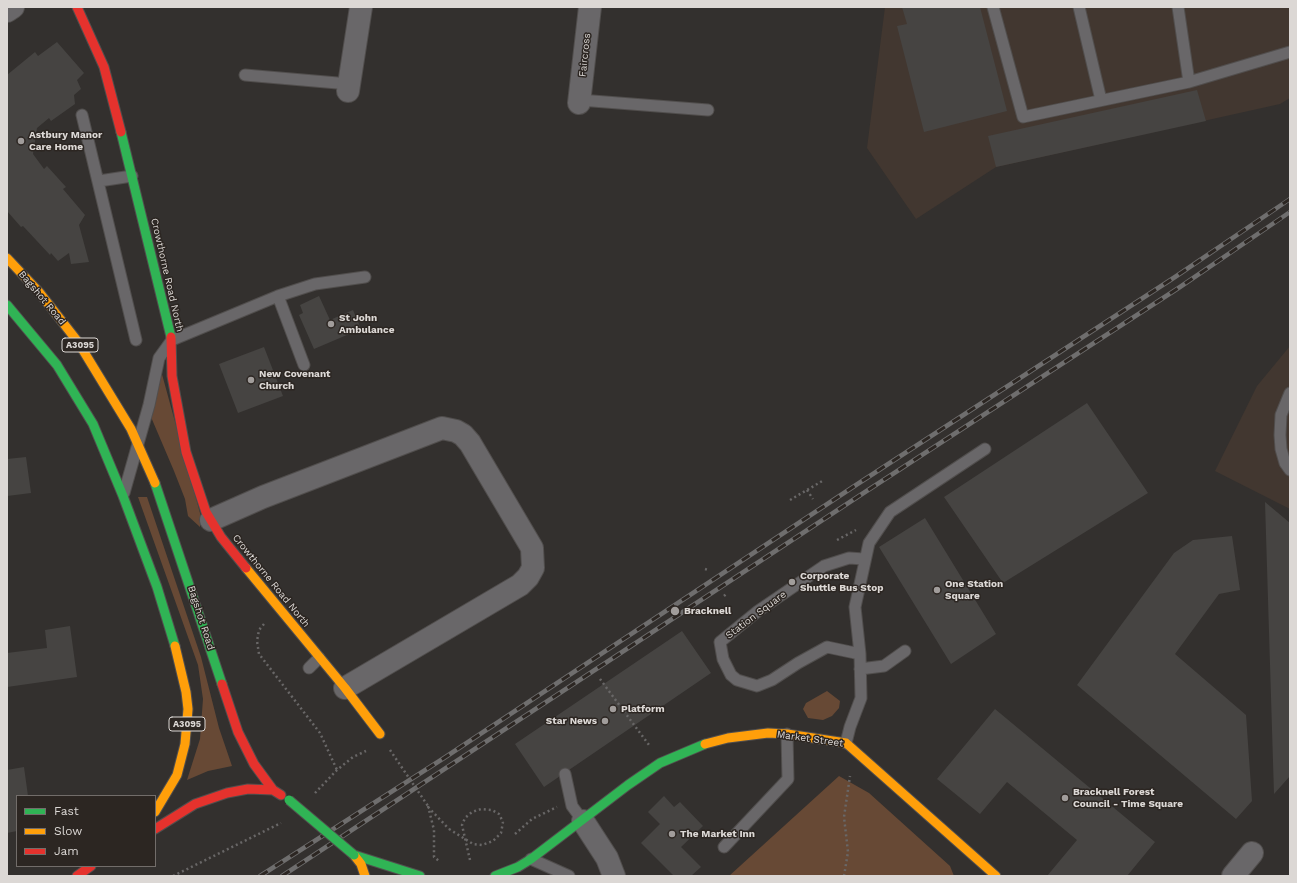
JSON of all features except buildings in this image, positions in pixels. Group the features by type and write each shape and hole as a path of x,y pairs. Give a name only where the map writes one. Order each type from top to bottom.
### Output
{"street":[{"path":"7,11 13,7"},
{"name":"Crowthorne Road North","path":"77,7 104,67 132,176 172,340 172,376 186,452 206,512 222,537 280,611 345,688 380,734"},
{"path":"349,88 361,7"},
{"name":"Faircross","path":"579,102 590,7"},
{"name":"Bagshot Road","path":"7,258 43,297 78,342 110,392 138,442 161,499 238,732 254,764 273,790"},
{"name":"A3095","path":"7,305 57,365 94,424 123,496 164,608 186,692 187,729 177,775 156,810"},
{"path":"211,520 263,497 442,428 456,431 463,435 470,443 532,548 533,568 528,577 520,585 345,688"},
{"name":"Market Street","path":"495,876 518,867 531,859 583,821 628,785 660,763 705,744 728,738 762,734 787,734 846,743 990,874"},
{"path":"156,828 195,804 208,798 248,789 273,790 289,800 354,855 365,876"},
{"path":"583,821 607,858 614,876"},
{"path":"1233,876 1252,853"},
{"path":"354,855 420,876"},
{"path":"76,876 89,867"}],"lane":[{"path":"994,7 1023,117 1189,82 1290,52"},
{"path":"1079,7 1101,100"},
{"path":"1178,7 1189,82"},
{"path":"245,75 349,88"},
{"path":"579,102 708,110"},
{"path":"82,114 136,340"},
{"path":"99,181 132,176"},
{"path":"123,496 149,405 159,358 172,340 278,296 315,284 364,277"},
{"path":"278,296 304,365"},
{"path":"1290,393 1281,415 1280,434 1281,449 1285,463 1290,470"},
{"path":"846,743 850,727 861,698 860,654 855,607 864,559 869,543 890,512 985,450"},
{"name":"Station Square","path":"860,654 827,647 798,663 772,680 757,686 737,680 731,675 723,659 720,642 758,611 824,566 849,558 864,559"},
{"path":"860,670 884,666 905,651"},
{"path":"309,668 319,658"},
{"path":"724,847 788,779 787,734"},
{"path":"564,774 572,806 583,821"},
{"path":"531,859 569,876"}],"path":[{"path":"790,500 824,480"},
{"path":"807,490 813,499"},
{"path":"837,540 856,530"},
{"path":"280,611 268,620 259,630 256,640 259,654 320,733 338,770 353,757"},
{"path":"600,679 650,747"},
{"path":"390,750 428,806 449,829 472,844 482,845 493,841 501,833 503,822 499,814 492,810 481,809 472,812 465,818 462,825 470,860"},
{"path":"844,876 848,852 844,817 846,793 851,771"},
{"path":"428,806 434,830 434,857 439,861"},
{"path":"515,834 532,819 558,807"},
{"path":"173,876 286,820"}],"shaded area":[{"path":"885,7 1290,7 1290,98 1280,104 996,167 916,219 867,148"},
{"path":"1290,346 1290,509 1215,471 1257,386"},
{"path":"157,356 200,513 200,527 188,516 185,499 148,410"},
{"path":"138,497 147,497 201,657 219,728 232,766 208,771 187,780 200,739 203,699 198,665"},
{"path":"827,691 840,701 839,708 832,716 823,720 808,718 803,709 806,703"},
{"path":"839,776 869,793 950,866 954,876 729,876"}],"railway":[{"path":"260,876 444,758 856,485 1175,277 1290,199"},
{"path":"282,876 862,494 1180,287 1290,212"}],"traffic: fast":[{"path":"121,132 171,337"},
{"path":"7,305 57,365 93,424 123,496 157,587 175,646"},
{"path":"155,483 222,684"},
{"path":"495,876 518,867 531,859 628,785 660,763 705,744"},
{"path":"289,800 354,855"},
{"path":"354,855 420,876"}],"traffic: slow":[{"path":"7,258 39,292 78,342 131,429 155,483"},
{"path":"246,568 345,688 380,734"},
{"path":"156,810 177,775 185,744 188,709 186,692 175,646"},
{"path":"705,744 728,738 768,733 787,734 846,743 996,876"},
{"path":"354,855 361,864 365,876"}],"traffic: jam":[{"path":"77,7 104,67 121,132"},
{"path":"171,337 172,376 186,452 206,512 221,537 246,568"},
{"path":"222,684 238,732 254,764 273,790"},
{"path":"156,828 195,804 227,793 248,789 273,790 281,795"},
{"path":"77,876 90,867"}],"place":[{"name":"Astbury Manor Care Home","path":"21,141"},
{"name":"St John Ambulance","path":"331,324"},
{"name":"New Covenant Church","path":"251,380"},
{"name":"Corporate Shuttle Bus Stop","path":"792,582"},
{"name":"One Station Square","path":"937,590"},
{"name":"Bracknell","path":"675,611"},
{"name":"Platform","path":"613,709"},
{"name":"Star News","path":"605,721"},
{"name":"Bracknell Forest Council - Time Square","path":"1065,798"},
{"name":"The Market Inn","path":"672,834"}]}
